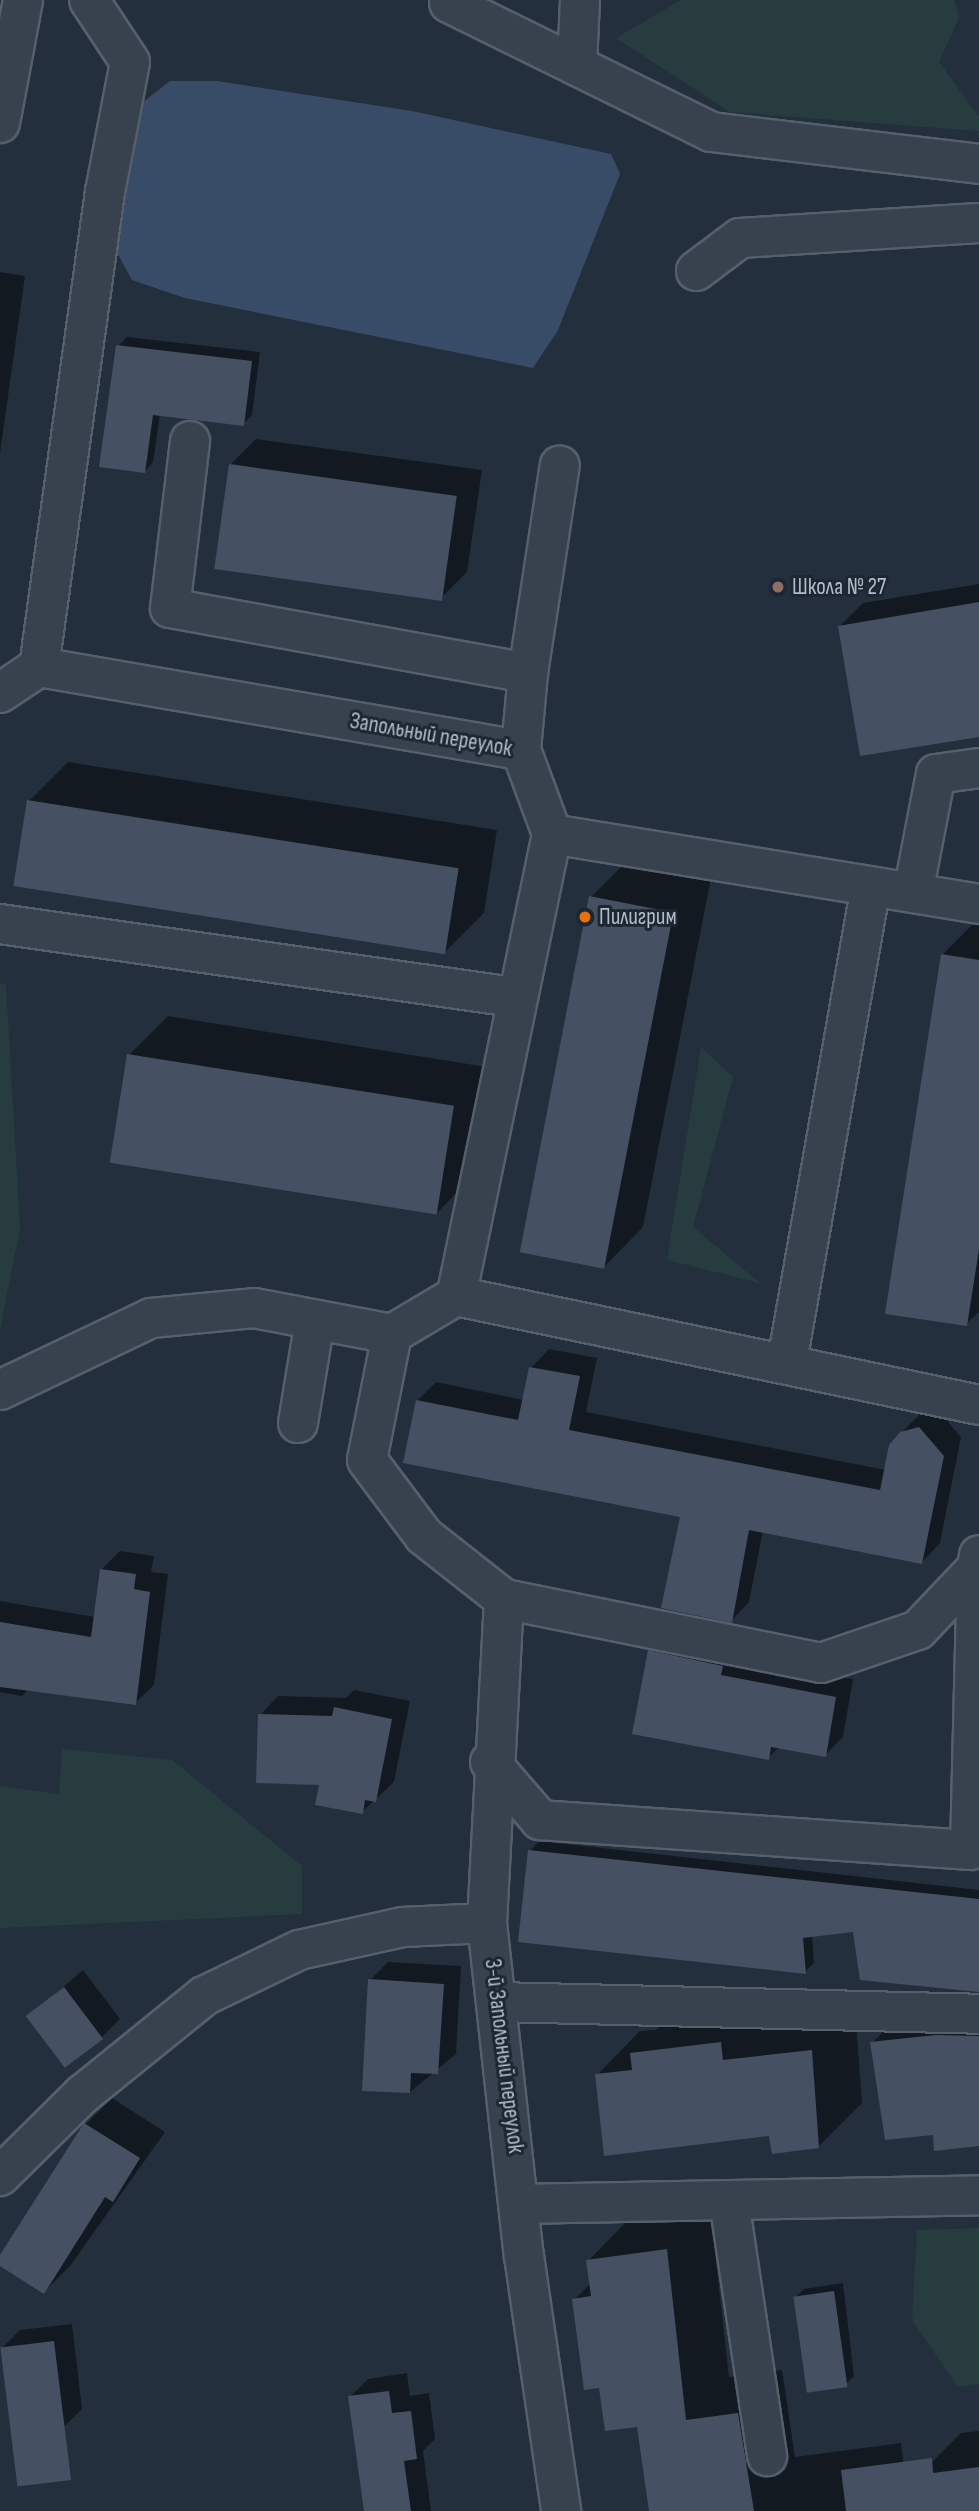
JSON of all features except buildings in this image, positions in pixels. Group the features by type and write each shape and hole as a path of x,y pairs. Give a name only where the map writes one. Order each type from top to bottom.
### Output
{"street":[{"path":"0,123 23,0"},
{"path":"0,693 39,667 105,192 130,62 89,0"},
{"path":"577,66 580,0"},
{"path":"449,3 711,132 979,164"},
{"path":"696,271 740,238 979,223"},
{"path":"190,441 170,608 528,673"},
{"path":"521,750 528,673 560,465"},
{"name":"Запольный переулок","path":"39,667 521,750 552,834"},
{"path":"913,893 936,774 979,768"},
{"path":"456,1296 513,997 552,834 979,904"},
{"path":"787,1362 871,886"},
{"path":"0,924 513,997"},
{"path":"0,1391 151,1318 254,1308 392,1334 456,1296 787,1362 979,1405"},
{"path":"298,1423 315,1320"},
{"path":"392,1334 368,1460 424,1536 503,1599 821,1663 918,1630 978,1582"},
{"path":"491,1762 540,1820 970,1850 978,1582"},
{"name":"3-й Запольный переулок","path":"503,1599 491,1762 487,1923 523,2204 524,2256 561,2511"},
{"path":"0,2176 83,2094 204,1996 299,1950 403,1927 487,1923"},
{"path":"497,2002 979,2014"},
{"path":"523,2204 979,2195"},
{"path":"729,2202 767,2456"}],"green space":[{"path":"681,0 954,0 959,18 939,62 979,117 979,131 730,112 616,38"},
{"path":"0,983 6,984 20,1229 0,1330"},
{"path":"701,1047 733,1077 693,1227 760,1283 667,1260"},
{"path":"62,1749 172,1760 302,1866 302,1914 0,1928 0,1786 59,1794"},
{"path":"979,2228 979,2384 958,2387 912,2320 917,2230"}],"water":[{"path":"170,81 217,81 412,111 611,154 620,174 558,330 533,368 185,298 132,280 109,238 133,110"}],"place":[{"name":"Школа № 27","path":"778,587"},
{"name":"Пилигрим","path":"585,917"}]}
